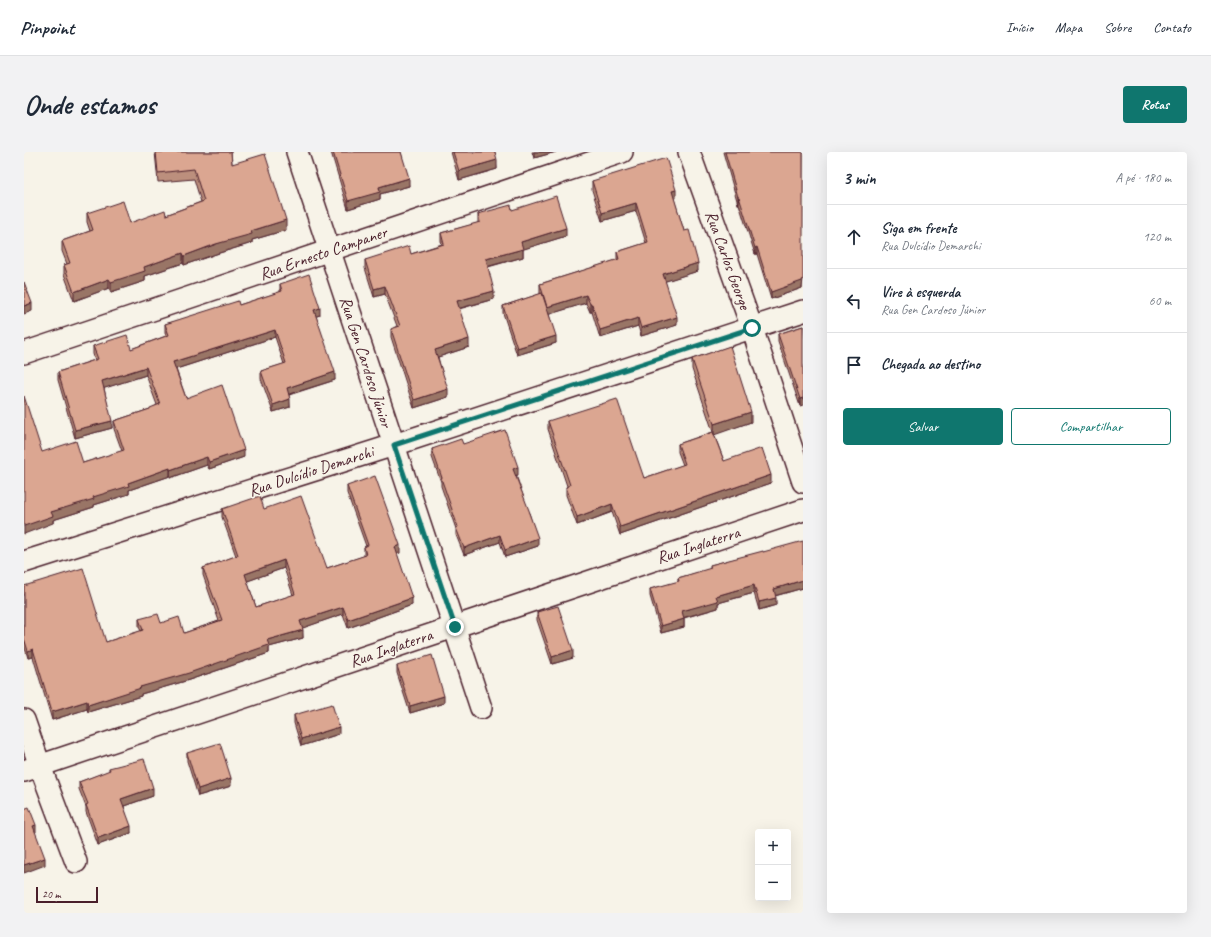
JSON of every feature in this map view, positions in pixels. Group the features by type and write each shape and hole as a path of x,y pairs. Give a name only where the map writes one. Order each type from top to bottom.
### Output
{"street":[{"name":"Rua Gen Cardoso Júnior","path":"296,152 481,708"},
{"name":"Rua Ernesto Campaner","path":"24,353 622,152"},
{"name":"Rua Carlos George","path":"689,152 752,328 803,482"},
{"name":"Rua Dulcídio Demarchi","path":"24,562 394,445 803,311"},
{"name":"Rua Inglaterra","path":"32,768 803,510"},
{"path":"24,720 32,768 76,862"}],"building":[{"path":"156,152 231,152 232,164 265,154 286,220 251,231 252,234 216,244 184,256 183,253 144,267 145,271 111,282 109,279 74,292 64,265 70,263 62,241 93,230 87,213 123,201 130,223 165,210 166,215 204,201 194,169 158,173"},
{"path":"333,152 401,152 409,178 379,187 380,192 348,201"},
{"path":"453,152 495,152 497,160 459,171"},
{"path":"725,152 803,152 802,281 771,292 757,247 755,248 738,197"},
{"path":"666,158 676,190 672,191 684,231 689,230 698,263 663,274 677,317 641,328 638,318 600,330 592,304 590,304 586,295 547,307 540,284 619,259 617,252 648,242 636,203 602,213 592,181"},
{"path":"556,196 566,228 521,242 523,249 486,259 494,291 457,301 469,339 435,350 448,389 414,400 391,329 400,326 385,286 374,289 365,260 409,246 411,254 444,244 441,233 480,222 478,214 511,205 512,210"},
{"path":"309,274 320,308 314,310 335,372 287,388 290,399 273,405 261,371 286,363 275,330 173,362 186,398 222,385 244,450 209,462 207,457 170,470 170,468 128,483 129,486 93,497 94,499 51,512 53,516 24,526 24,396 42,452 76,441 83,463 124,450 114,421 150,409 160,404 146,367 102,381 112,421 75,430 58,372 98,359 93,346 127,335 131,349 169,335 165,324 238,301 239,305 282,291 280,284"},
{"path":"24,282 32,303 24,306"},
{"path":"542,293 556,336 517,348 503,306"},
{"path":"803,326 803,398 800,399 778,334"},
{"path":"730,346 751,412 714,424 692,359"},
{"path":"617,399 644,478 685,464 678,444 713,432 724,461 762,448 771,475 620,527 612,504 577,517 566,487 570,485 548,421"},
{"path":"505,430 518,467 513,469 538,538 505,550 500,535 464,548 456,528 458,527 432,449 461,439 463,444"},
{"path":"375,476 400,545 395,547 412,598 348,620 343,607 300,621 303,630 267,640 269,645 189,673 140,687 141,688 88,705 87,701 52,712 33,649 28,651 24,638 24,586 83,568 106,642 143,630 139,619 158,614 161,623 179,617 184,633 222,620 203,568 238,555 222,509 260,496 264,509 301,496 327,568 366,555 364,547 368,545 347,486","holes":["284,560 295,594 256,607 245,574"]},
{"path":"803,541 803,580 774,589 776,598 759,602 754,585 716,596 718,601 682,611 684,619 661,626 650,589 679,581 678,578 711,568 710,565"},
{"path":"558,606 573,650 552,657 537,612"},
{"path":"432,655 444,696 410,706 397,666"},
{"path":"332,704 339,727 301,739 294,715"},
{"path":"220,743 231,778 198,789 187,753"},
{"path":"144,759 153,788 121,799 131,826 98,838 86,805 88,804 79,782 110,770 109,768"},
{"path":"29,807 36,825 33,826 45,858 24,865 24,809"}],"route":[{"path":"455,627 394,445 752,328"}]}
